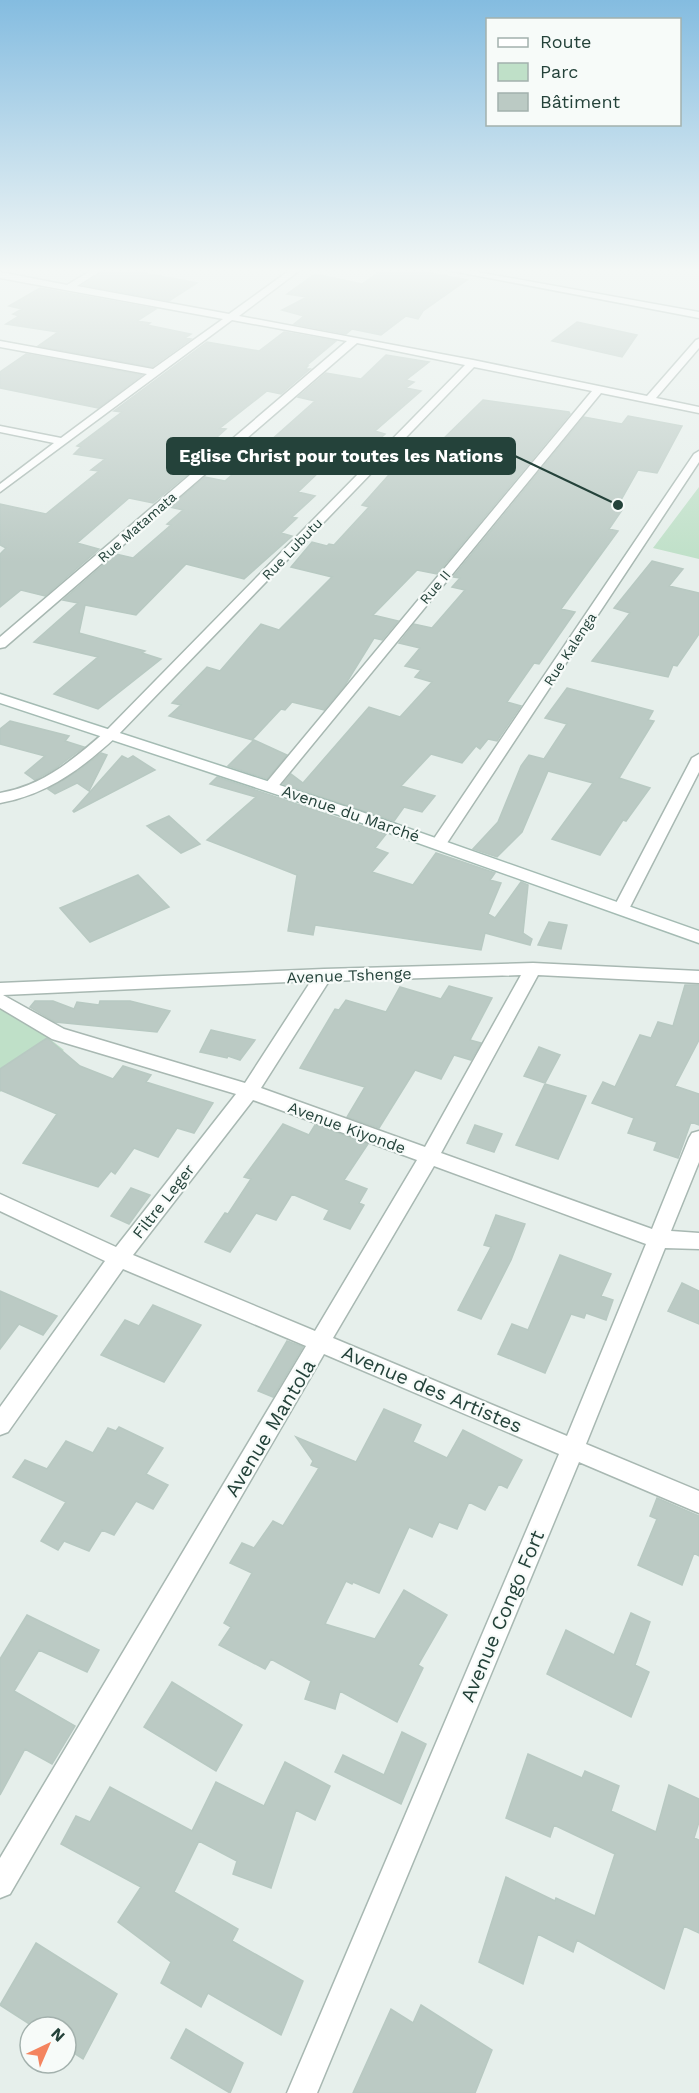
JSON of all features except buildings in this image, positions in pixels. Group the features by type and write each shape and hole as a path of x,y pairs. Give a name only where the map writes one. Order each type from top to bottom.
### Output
{"street":[{"path":"129,368 153,372"},
{"path":"0,489 159,368"},
{"name":"Rue Matamata","path":"0,644 323,368"},
{"name":"Rue Lubutu","path":"0,798 47,785 81,761 111,734 468,368"},
{"path":"496,368 699,410"},
{"path":"649,399 676,368"},
{"name":"Rue II","path":"271,786 599,389"},
{"path":"0,429 62,441"},
{"name":"Rue Kalenga","path":"439,843 699,454"},
{"name":"Avenue du Marché","path":"0,698 439,843 622,907 699,937"},
{"path":"622,907 699,758"},
{"name":"Avenue Tshenge","path":"0,989 324,975 533,969 699,977"},
{"name":"Avenue Mantola","path":"0,1884 429,1157 533,969"},
{"name":"Filtre Leger","path":"0,1425 118,1258 249,1091 324,975"},
{"name":"Avenue Kiyonde","path":"0,1000 58,1034 249,1091 656,1239 699,1241"},
{"name":"Avenue Congo Fort","path":"302,2093 573,1449 699,1137"},
{"name":"Avenue des Artistes","path":"0,1202 118,1258 699,1502"}],"green space":[{"path":"699,487 699,559 653,548"},
{"path":"0,1000 64,1050 0,1092"}],"place":[{"name":"Eglise Christ pour toutes les Nations","path":"618,505"}]}
